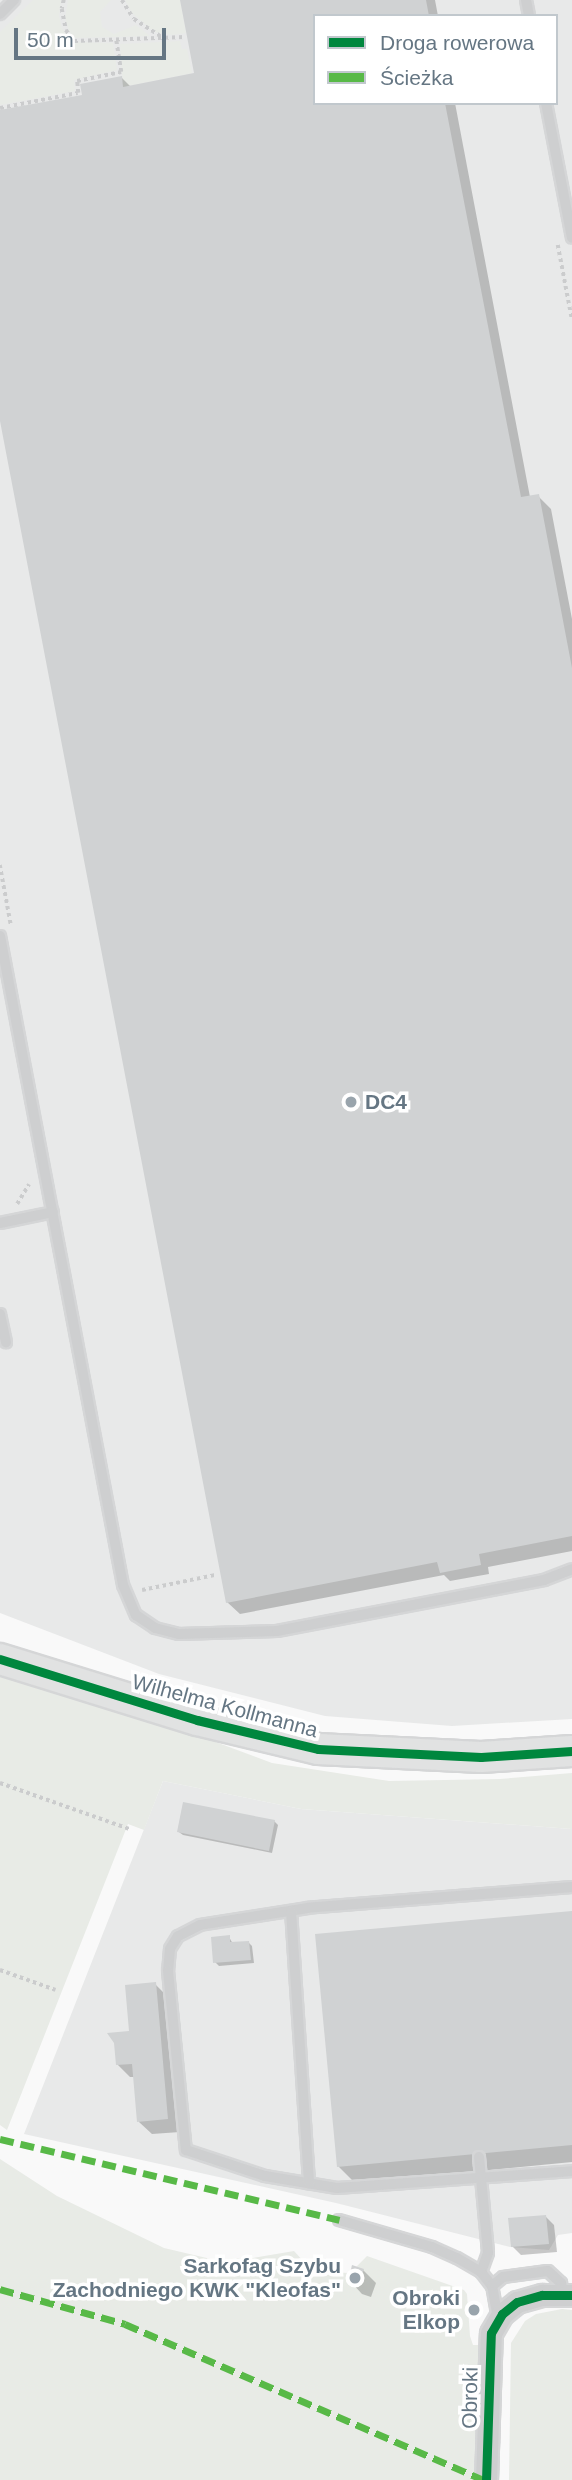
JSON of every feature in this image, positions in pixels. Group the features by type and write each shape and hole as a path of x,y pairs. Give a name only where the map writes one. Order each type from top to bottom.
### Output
{"street":[{"name":"Wilhelma Kollmanna","path":"0,1659 197,1720 309,1747 373,1754 481,1757 572,1751"},
{"path":"498,2319 517,2302 567,2294"},
{"name":"Obroki","path":"486,2480 489,2342 498,2319"}],"lane":[{"path":"0,14 14,0"},
{"path":"546,105 572,238"},
{"path":"0,936 123,1586 136,1615 155,1628 179,1634 277,1632 544,1580 572,1569"},
{"path":"0,1223 53,1212"},
{"path":"0,1314 6,1342"},
{"path":"572,1887 291,1911 200,1925 178,1936 170,1949 168,1971 186,2150 265,2176 337,2188 370,2188 572,2171"},
{"path":"291,1911 309,2183"},
{"path":"479,2157 488,2253 481,2272"},
{"path":"338,2220 432,2247 481,2272 492,2286 498,2319"},
{"path":"492,2286 503,2277 517,2273 548,2271 561,2283 567,2294"}],"path":[{"path":"64,0 62,9 66,30 74,41 185,37"},
{"path":"122,0 134,19 153,34 164,38"},
{"path":"0,108 78,93 77,81 121,72 116,40"},
{"path":"0,865 13,931"},
{"path":"11,1209 22,1198 29,1184"},
{"path":"142,1602 139,1591 215,1575"},
{"path":"0,1783 129,1829"},
{"path":"0,1970 56,1990"}],"shaded area":[{"name":"DC4","path":"0,0 572,0 572,1719 452,1726 325,1716 159,1674 0,1613"},
{"path":"33,0 61,0 59,15 62,28 71,42 113,43 117,70 74,80 75,91 0,105 0,32"},
{"path":"68,0 111,0 100,12 102,27 114,34 136,25 150,36 75,38 69,31 65,18"},
{"path":"125,0 180,0 186,33 172,35 154,32 132,13"},
{"path":"180,41 182,49 187,49 192,73 123,87 120,44"},
{"path":"0,1673 178,1728 272,1763 389,1781 500,1779 572,1773 572,1829 301,1809 163,1781 144,1830 128,1824 7,2130 0,2125"},
{"path":"163,1781 301,1809 572,1829 572,2233 558,2235 549,2250 510,2247 336,2203 24,2134"},
{"path":"0,2159 57,2196 164,2248 211,2259 253,2258 294,2251 306,2264 322,2272 350,2273 348,2282 358,2285 356,2267 367,2256 464,2290 467,2294 470,2336 473,2345 479,2345 479,2480 0,2480"},
{"path":"572,2310 572,2480 509,2480 511,2343 525,2321 536,2314"}],"building":[{"name":"DC4","path":"180,0 426,0 429,14 313,14 313,105 445,105 521,497 539,494 572,668 572,1536 479,1554 481,1565 440,1573 437,1562 226,1603 0,421 0,110 82,95 80,84 122,76 123,87 194,73"},
{"path":"183,1802 275,1820 269,1851 177,1832"},
{"path":"572,1911 572,2145 337,2167 315,1934"},
{"path":"230,1935 230,1942 249,1941 251,1960 213,1963 211,1937"},
{"path":"156,1982 168,2119 137,2122 132,2064 116,2065 114,2043 107,2033 129,2031 125,1985"},
{"path":"546,2215 549,2244 511,2247 508,2218"},
{"name":"Sarkofag Szybu Zachodniego KWK \"Kleofas\"","path":"352,2265 364,2269 359,2285 348,2282"}],"marked path":[{"path":"0,2139 339,2220"},
{"path":"0,2289 125,2324 484,2480"}],"cycle path":[{"path":"0,1659 197,1720 318,1749 481,1757 572,1751"},
{"path":"486,2480 491,2333 502,2314 517,2302 542,2295 572,2295"}],"place":[{"name":"DC4","path":"351,1102"},
{"name":"Sarkofag Szybu Zachodniego KWK \"Kleofas\"","path":"355,2278"},
{"name":"Obroki Elkop","path":"474,2310"}]}
